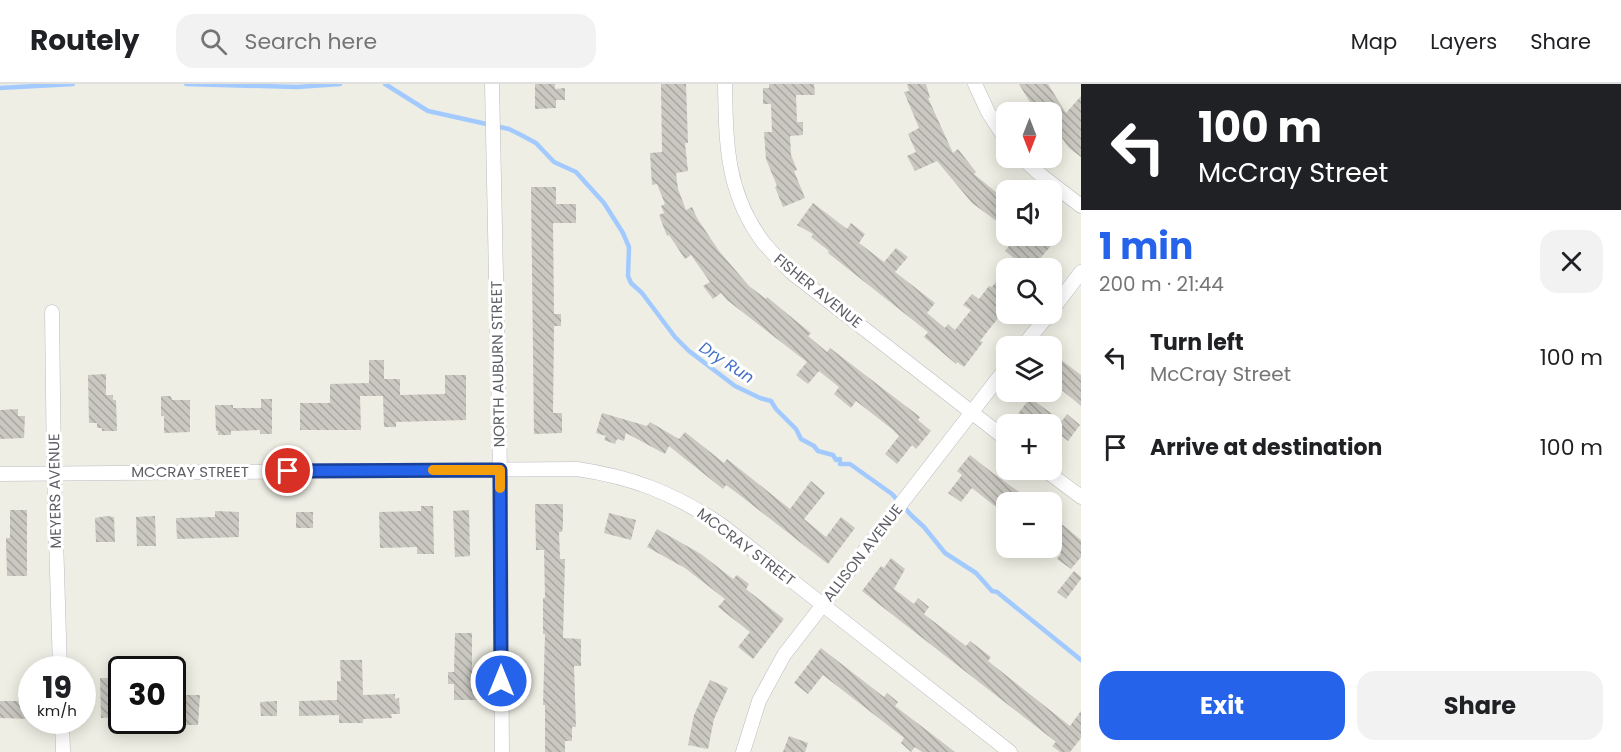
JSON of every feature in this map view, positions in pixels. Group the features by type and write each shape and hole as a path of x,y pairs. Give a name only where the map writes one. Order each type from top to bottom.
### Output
{"street":[{"name":"NORTH AUBURN STREET","path":"492,84 500,470 501,752"},
{"name":"FISHER AVENUE","path":"725,84 726,135 731,176 748,220 763,242 791,272 996,431"},
{"path":"975,84 996,124"},
{"path":"1033,168 1081,206"},
{"path":"1062,297 1081,272"},
{"name":"MEYERS AVENUE","path":"52,312 60,656"},
{"path":"1031,336 1041,324"},
{"name":"ALLISON AVENUE","path":"743,752 756,708 784,655 996,381"},
{"name":"MCCRAY STREET","path":"0,474 577,470 603,473 642,483 668,493 720,524 1010,752"},
{"path":"1058,480 1081,497"},
{"path":"62,734 63,752"}],"building":[{"path":"535,84 555,84 555,89 565,88 565,100 556,100 556,108 535,109"},
{"path":"661,84 686,84 688,143 685,143 688,171 676,173 678,189 686,210 692,207 719,251 749,286 766,299 767,297 811,333 808,336 827,352 830,348 920,417 918,420 931,431 916,449 912,445 897,464 885,454 899,436 892,429 856,401 851,408 834,394 839,387 819,371 808,384 796,375 807,362 721,293 713,299 703,286 710,282 691,255 685,259 669,235 667,236 659,215 664,213 661,206 665,204 657,184 652,185 650,153 662,152"},
{"path":"769,84 814,84 815,95 796,95 797,122 803,122 803,135 790,136 791,155 797,170 794,171 805,198 783,207 766,159 764,132 772,132 771,104 763,104 763,88 769,88"},
{"path":"907,84 926,84 930,98 928,98 953,153 958,149 976,172 974,174 996,192 996,221 972,203 937,161 915,171 907,156 916,152 908,134 919,128 904,92 909,91"},
{"path":"1019,84 1048,84 1059,102 1030,102"},
{"path":"1081,96 1081,157 1069,148 1062,138 1062,107 1066,113"},
{"path":"531,187 556,187 556,204 576,204 576,223 553,223 554,314 561,314 561,326 554,326 553,413 562,413 562,433 534,434"},
{"path":"813,203 847,229 851,223 865,234 859,243 884,262 896,248 908,257 895,272 935,303 927,313 945,328 948,324 955,330 971,310 963,305 972,294 979,299 989,286 992,287 996,282 996,321 964,367 957,362 956,364 924,337 928,332 828,253 829,251 811,237 813,234 797,225"},
{"path":"1009,246 1051,246 1041,258 1014,258 1005,251"},
{"path":"369,360 384,360 384,379 400,379 400,395 445,394 445,375 466,375 466,420 396,422 396,427 384,427 383,396 360,396 361,430 300,430 300,403 330,403 330,384 369,383"},
{"path":"1062,361 1081,375 1081,406 1062,390"},
{"path":"106,374 106,395 113,395 113,400 116,400 117,431 102,431 102,428 97,428 97,423 89,423 88,375"},
{"path":"161,396 171,396 172,400 190,400 190,432 164,433"},
{"path":"261,399 272,399 272,434 260,434 260,430 231,431 231,435 218,435 215,405 233,405 233,408 261,408"},
{"path":"1027,402 1036,402 1052,414 1018,414"},
{"path":"18,409 18,416 25,416 24,438 0,439 0,410"},
{"path":"602,413 647,426 650,422 679,439 685,432 724,463 727,459 790,509 811,481 825,493 804,519 826,537 841,517 855,528 828,564 737,493 726,485 723,489 669,446 665,454 626,433 624,441 617,439 615,444 604,440 606,436 596,433"},
{"path":"1067,414 1080,425 1068,441 1062,436 1062,421"},
{"path":"970,455 996,475 996,480 1002,480 1019,492 996,492 996,507 972,488 961,502 948,493 962,475 957,471"},
{"path":"535,504 563,504 562,532 559,532 560,559 565,559 563,638 581,639 581,666 574,666 576,727 572,727 572,741 565,741 565,752 545,752 544,550 536,550"},
{"path":"421,506 433,506 434,554 417,554 417,547 380,548 379,512 421,511"},
{"path":"10,510 27,510 27,576 7,576 6,538 10,538"},
{"path":"469,510 470,556 455,557 453,511"},
{"path":"215,511 239,512 239,537 177,539 176,518 215,517"},
{"path":"296,512 313,512 313,528 296,528"},
{"path":"609,513 636,520 631,540 604,533"},
{"path":"155,516 156,546 137,546 136,517"},
{"path":"114,517 115,542 96,542 95,518"},
{"path":"1062,524 1081,540 1081,557 1071,569 1057,559 1062,558"},
{"path":"657,529 701,554 733,579 737,575 749,584 746,589 784,619 753,659 738,647 750,632 718,607 725,599 685,568 647,547"},
{"path":"891,558 905,569 894,589 914,604 918,598 929,607 925,615 966,646 970,641 991,657 988,661 1070,726 1081,711 1081,738 1070,752 1060,752 1052,746 1056,742 862,591 881,566 884,568"},
{"path":"1074,571 1081,579 1066,599 1057,592"},
{"path":"455,633 472,633 472,682 477,682 477,700 454,700 454,684 448,684 448,672 454,672"},
{"path":"821,648 884,697 887,693 898,702 895,706 955,752 922,752 915,747 911,752 901,743 903,737 823,675 808,694 794,683"},
{"path":"340,660 362,660 363,695 395,694 395,699 399,698 400,714 391,714 392,718 363,719 363,723 339,723 339,715 299,716 299,701 337,700 337,681 341,681"},
{"path":"100,678 108,678 108,718 101,718"},
{"path":"710,680 728,688 714,719 708,749 688,745 694,715"},
{"path":"186,695 200,695 198,725 186,725"},
{"path":"0,701 18,701 18,719 0,718"},
{"path":"277,701 277,716 261,716 260,702"},
{"path":"789,736 808,743 805,752 783,752"}],"waterway":[{"name":"Dry Run","path":"0,88 73,84"},
{"name":"Dry Run","path":"186,84 297,87 340,84"},
{"name":"Dry Run","path":"385,84 428,111 509,129 536,143 554,162 576,172 604,203 623,233 629,247 628,276 631,283 642,293 675,337 689,351 735,386 771,401 796,429 801,439 818,451 833,455 836,460 840,459 840,464 850,464 892,494 945,553 976,573 992,591 997,592 1081,660"}],"slow traffic":[{"path":"433,470 500,470 500,488"}],"route":[{"path":"288,471 500,470 501,681"}]}
